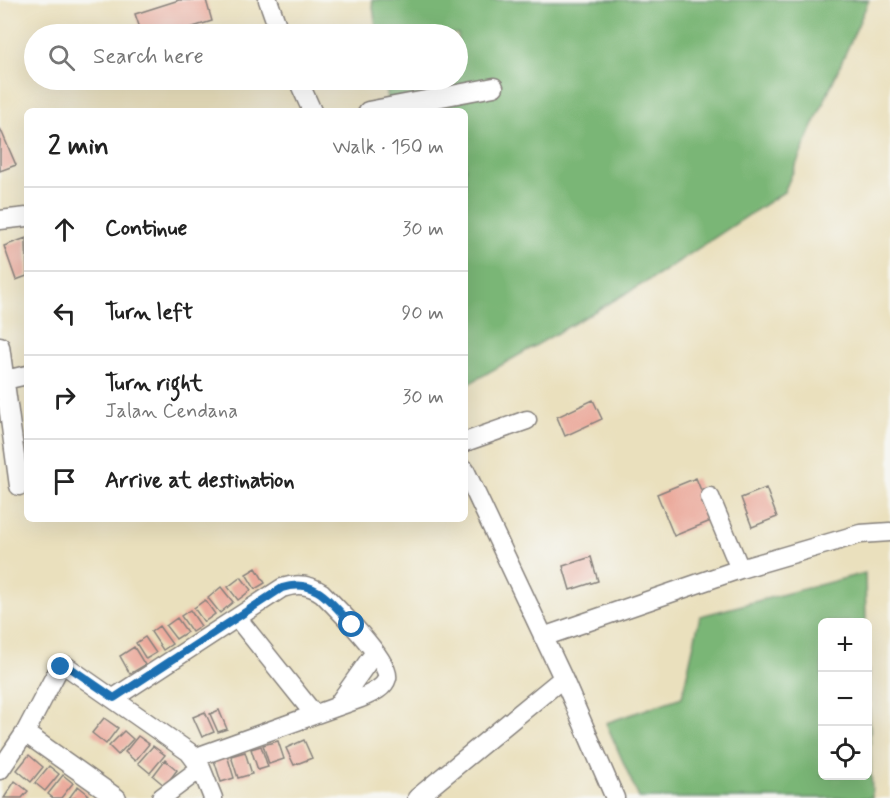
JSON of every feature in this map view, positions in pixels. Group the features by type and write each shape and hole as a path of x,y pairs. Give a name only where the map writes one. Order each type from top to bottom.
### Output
{"street":[{"path":"268,0 276,24"},
{"path":"384,108 494,87"},
{"path":"303,90 311,108"},
{"path":"0,220 24,217"},
{"path":"0,346 20,486"},
{"path":"5,380 24,376"},
{"path":"468,441 527,420"},
{"path":"468,476 563,678 615,798"},
{"path":"710,497 740,569"},
{"path":"543,637 740,569 860,534 890,532"},
{"path":"114,698 238,619 282,588 300,584 312,586 329,600 375,652 387,673 387,680 367,695 314,714 198,763 161,798"},
{"path":"238,619 314,714"},
{"path":"336,707 375,652"},
{"path":"0,770 25,733 58,670 66,666 114,698 198,763 213,798"},
{"path":"417,798 563,678"},
{"path":"25,733 117,798"}],"green space":[{"path":"372,0 869,0 784,192 658,275 468,384 468,108 389,108 385,90 468,90 468,24 376,24"},
{"path":"865,573 866,618 818,618 818,780 871,780 872,798 639,798 606,723 682,697 700,616"}],"building":[{"path":"179,0 206,0 212,21 203,24 138,24 135,14"},
{"path":"0,128 16,165 0,171"},
{"path":"24,239 24,277 16,280 4,246"},
{"path":"593,400 602,419 565,436 557,417"},
{"path":"696,478 713,520 674,536 657,494"},
{"path":"766,488 777,517 752,527 741,498"},
{"path":"591,557 598,581 570,590 563,566"},
{"path":"256,568 265,583 255,589 246,574"},
{"path":"241,577 251,590 238,600 228,587"},
{"path":"221,587 233,602 220,613 208,598"},
{"path":"205,600 215,614 204,622 194,608"},
{"path":"190,610 201,626 192,632 181,616"},
{"path":"177,618 187,632 176,639 166,626"},
{"path":"159,626 172,644 163,650 151,632"},
{"path":"145,637 156,653 146,659 136,643"},
{"path":"134,647 145,665 130,674 120,656"},
{"path":"219,710 227,729 218,732 210,714"},
{"path":"205,712 214,732 202,737 193,717"},
{"path":"104,718 118,728 106,744 92,733"},
{"path":"124,731 133,739 118,755 109,746"},
{"path":"138,736 149,744 135,761 125,752"},
{"path":"304,740 312,758 294,765 286,748"},
{"path":"278,741 284,759 269,764 263,745"},
{"path":"153,746 165,755 150,773 138,763"},
{"path":"261,746 268,767 258,770 251,749"},
{"path":"245,752 252,774 238,778 231,756"},
{"path":"29,755 43,767 31,782 17,770"},
{"path":"227,755 234,778 221,782 214,760"},
{"path":"165,760 177,770 165,786 153,776"},
{"path":"49,766 59,774 45,791 35,783"},
{"path":"63,775 73,783 61,798 53,798 48,794"},
{"path":"15,781 28,791 22,798 4,798"},
{"path":"78,786 88,794 84,798 69,798"}],"route":[{"path":"61,667 66,666 72,669 114,698 290,585 312,586 322,593 352,625"}]}
